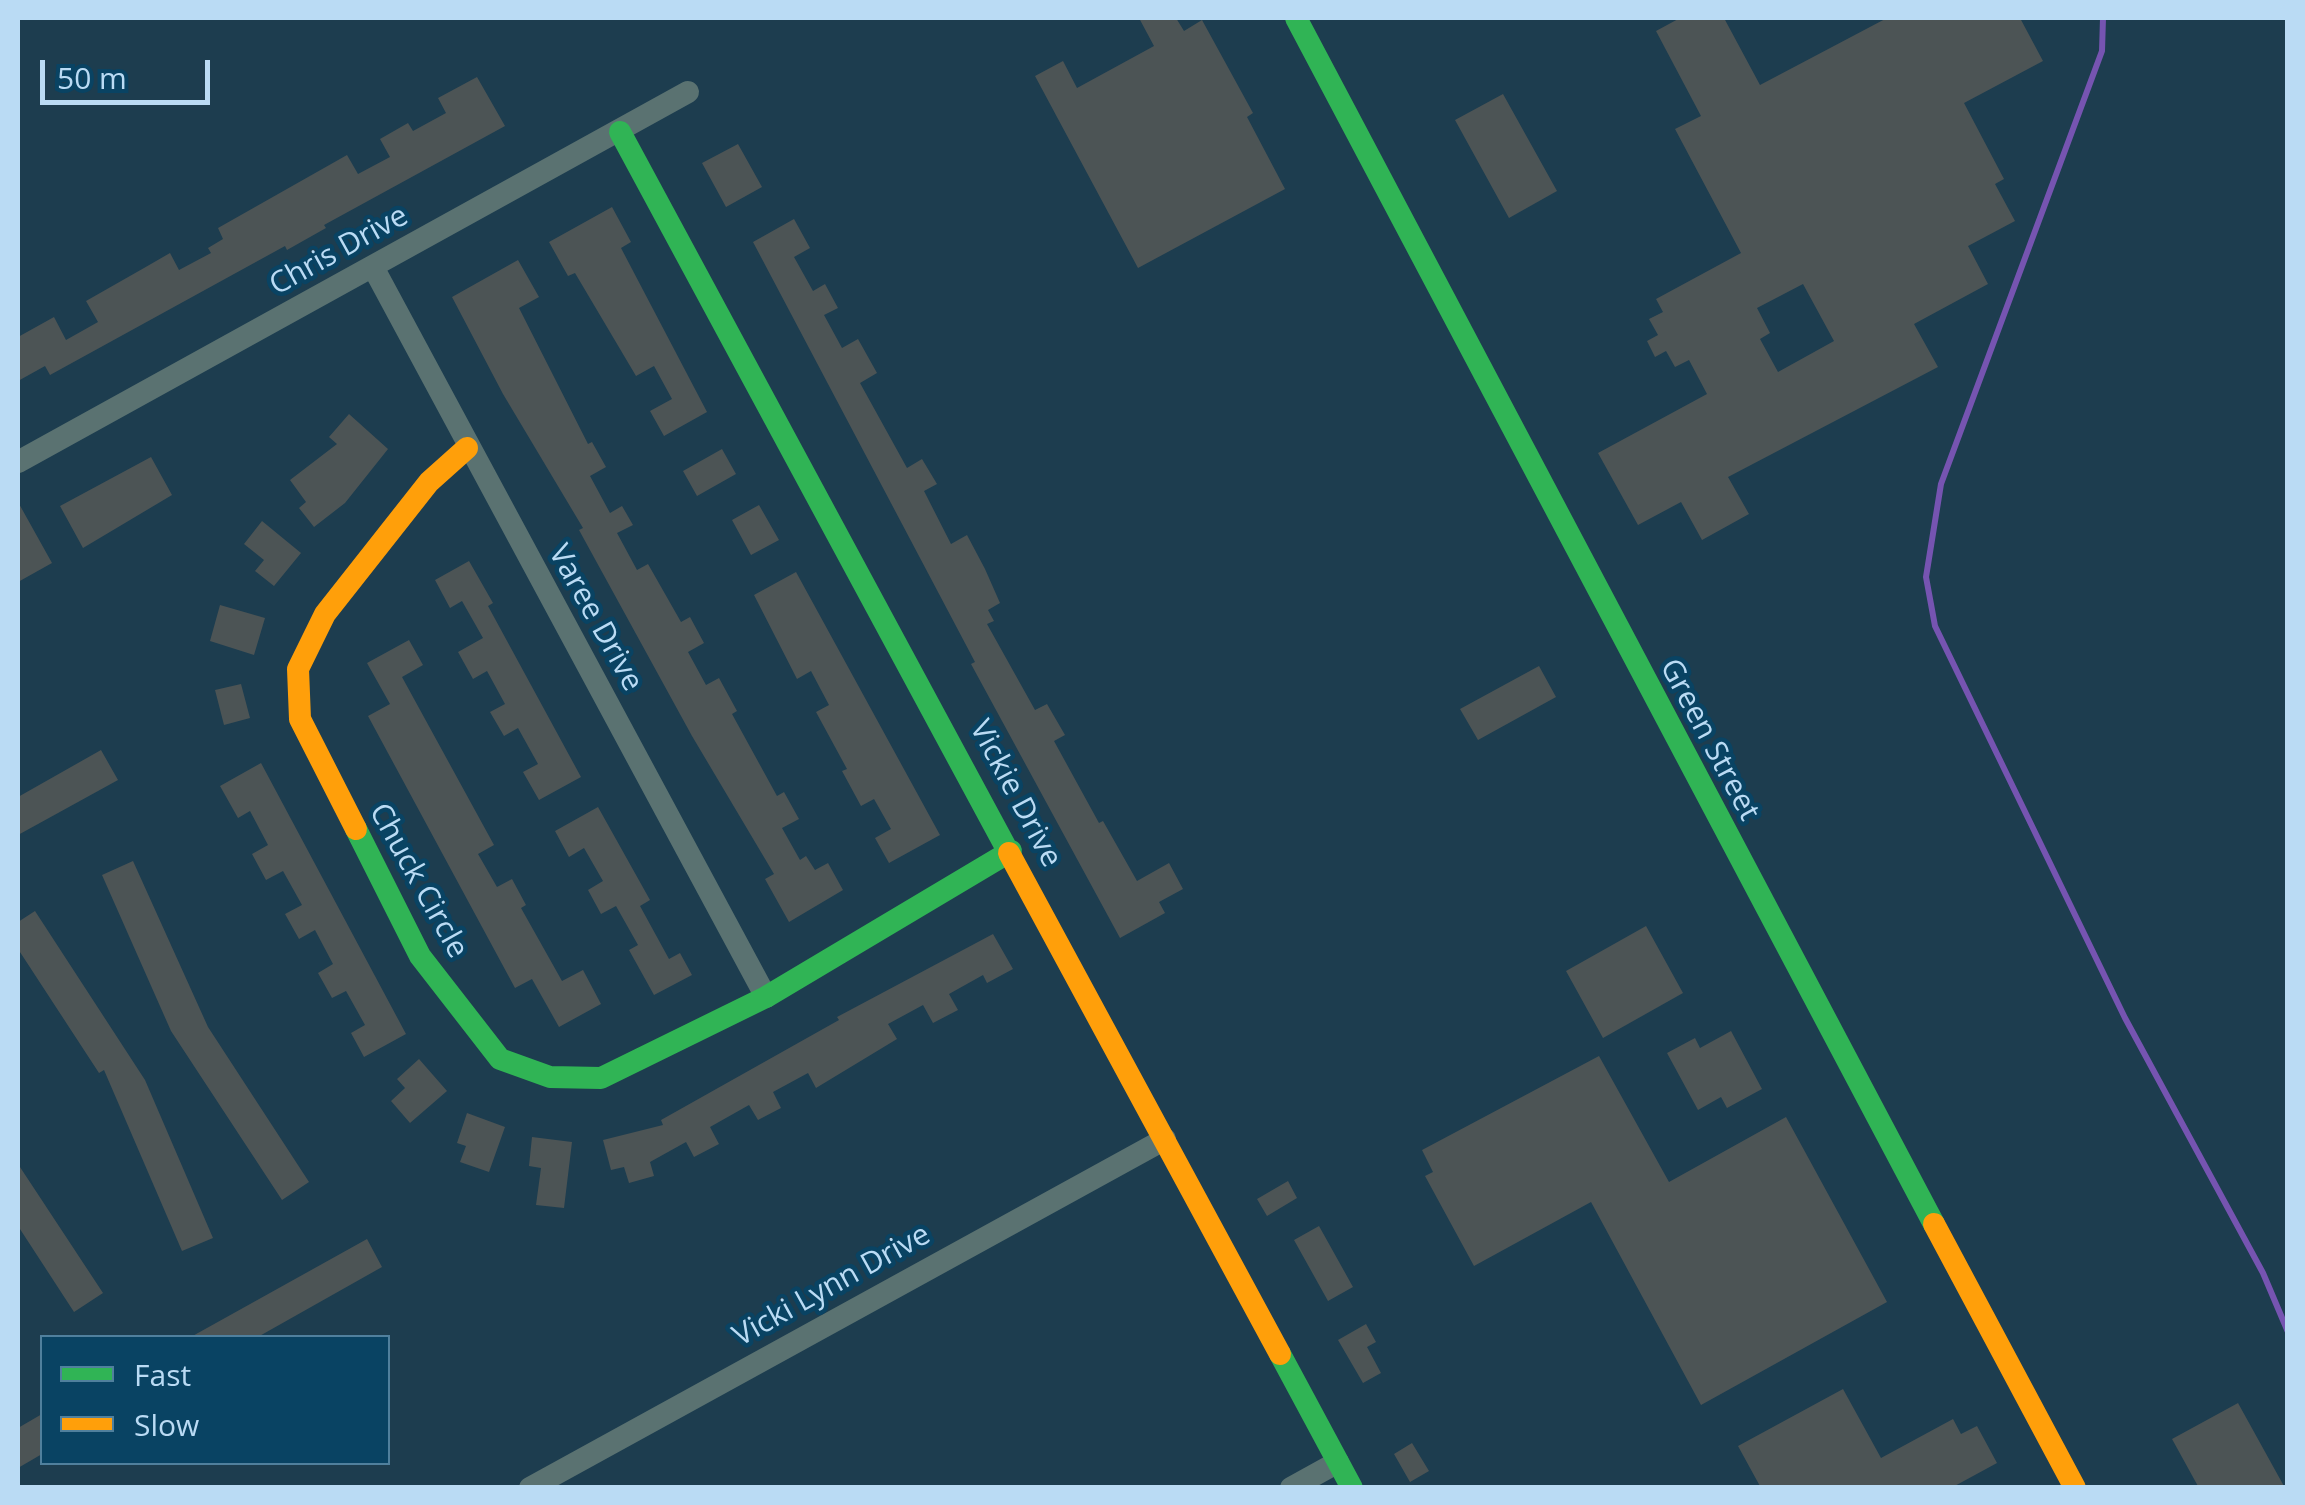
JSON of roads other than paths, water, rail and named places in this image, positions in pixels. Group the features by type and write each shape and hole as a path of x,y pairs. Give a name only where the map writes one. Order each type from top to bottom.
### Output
{"street":[{"name":"Green Street","path":"1296,18 1583,567 2074,1488"},
{"name":"Chris Drive","path":"18,462 688,92"},
{"name":"Vickie Drive","path":"620,132 1352,1488"},
{"name":"Varee Drive","path":"373,267 766,997"},
{"name":"Chuck Circle","path":"468,448 429,482 325,614 298,669 300,719 420,956 500,1059 550,1076 601,1078 766,997 1011,851"},
{"name":"Vicki Lynn Drive","path":"530,1488 1164,1139"},
{"path":"1292,1488 1338,1462"}],"waterway":[{"path":"2103,18 2102,51 1941,484 1926,577 1935,626 2125,1018 2263,1273 2288,1332"}]}
